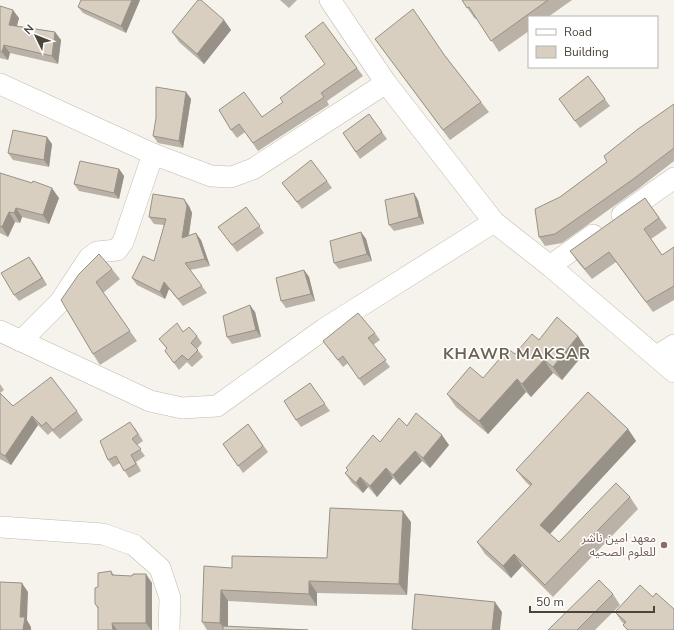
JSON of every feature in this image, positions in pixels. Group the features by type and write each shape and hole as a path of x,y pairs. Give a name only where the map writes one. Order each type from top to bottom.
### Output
{"street":[{"path":"330,0 386,84 494,222 550,266 666,350 674,372"},
{"path":"0,84 153,154 211,176 231,177 253,169 386,84"},
{"path":"21,341 60,302 89,258 97,252 117,250 123,242 153,154"},
{"path":"550,266 674,178"},
{"path":"0,331 150,401 182,408 217,406 324,329 494,222"},
{"path":"0,527 103,534 134,545 160,568 170,598 169,630"}],"building":[{"path":"81,0 132,0 121,26 78,7"},
{"path":"198,0 201,0 224,20 197,54 172,32"},
{"path":"462,0 548,0 491,41 469,7 467,8"},
{"path":"0,6 13,10 9,25 55,32 52,56 4,45 2,52 0,51"},
{"path":"413,9 445,56 481,102 443,130 375,39"},
{"path":"323,22 357,68 321,93 324,97 320,100 253,143 239,124 231,130 219,110 244,92 262,117 283,102 280,98 325,64 305,36"},
{"path":"588,76 605,99 575,121 559,99"},
{"path":"156,87 186,92 179,141 153,136 156,118"},
{"path":"674,104 674,148 632,180 555,234 539,237 535,209 560,197 607,162 604,156 638,129"},
{"path":"369,114 382,132 356,152 343,133"},
{"path":"13,130 47,137 44,160 8,153"},
{"path":"311,160 327,181 297,202 282,183"},
{"path":"80,161 119,169 114,193 74,184"},
{"path":"0,173 32,183 33,181 52,188 43,215 16,208 14,213 9,212 2,227 0,226"},
{"path":"414,193 419,217 389,225 385,200"},
{"path":"153,194 184,199 187,206 182,238 196,233 205,259 185,263 202,286 178,299 164,282 160,292 132,278 143,256 154,261 166,219 149,217"},
{"path":"645,198 659,218 644,229 662,255 674,247 674,286 646,302 609,252 585,269 570,251"},
{"path":"246,207 260,226 232,245 218,227"},
{"path":"361,232 367,254 334,263 330,241"},
{"path":"99,254 112,269 96,282 130,331 93,354 61,300 79,274"},
{"path":"29,257 42,278 14,295 1,273"},
{"path":"304,270 311,294 281,301 276,278"},
{"path":"250,305 256,330 227,337 223,316"},
{"path":"358,313 375,333 368,338 386,360 359,379 343,356 338,360 323,341"},
{"path":"557,317 578,336 553,367 544,360 522,384 517,379 479,421 447,394 470,367 483,378 508,349 515,354 532,334 539,340"},
{"path":"177,323 183,332 189,327 197,336 191,343 198,350 188,360 182,355 174,363 165,351 167,348 159,339"},
{"path":"51,377 77,411 53,430 46,422 42,426 32,416 5,456 0,453 0,393 13,406"},
{"path":"310,383 325,404 296,420 284,401"},
{"path":"588,392 628,429 540,525 559,542 616,483 630,497 545,585 514,554 503,566 477,542 532,484 516,470"},
{"path":"416,413 442,435 423,458 415,451 393,475 386,468 370,486 360,477 356,483 345,473 348,470 346,468 373,435 380,442 399,418 407,426"},
{"path":"130,422 138,434 132,439 141,449 131,455 136,464 124,471 116,456 108,460 100,441"},
{"path":"248,424 263,446 238,466 223,444"},
{"path":"330,508 403,511 399,584 309,581 309,594 221,590 220,623 202,622 204,566 232,568 232,556 327,558"},
{"path":"111,571 112,575 132,576 133,574 146,574 146,623 112,623 113,630 98,630 98,607 95,604 95,588 98,587 98,573"},
{"path":"599,580 613,594 577,630 548,630"},
{"path":"0,582 22,583 20,617 25,617 23,630 0,630"},
{"path":"640,585 653,597 656,593 674,609 674,630 628,630 623,625 626,622 615,612"},
{"path":"415,594 495,602 492,630 412,629"},
{"path":"223,626 308,630 223,630"}],"place":[{"name":"معهد امين ناشر للعلوم الصحيه","path":"664,545"}],"district":[{"name":"KHAWR MAKSAR","path":"517,354"}]}
